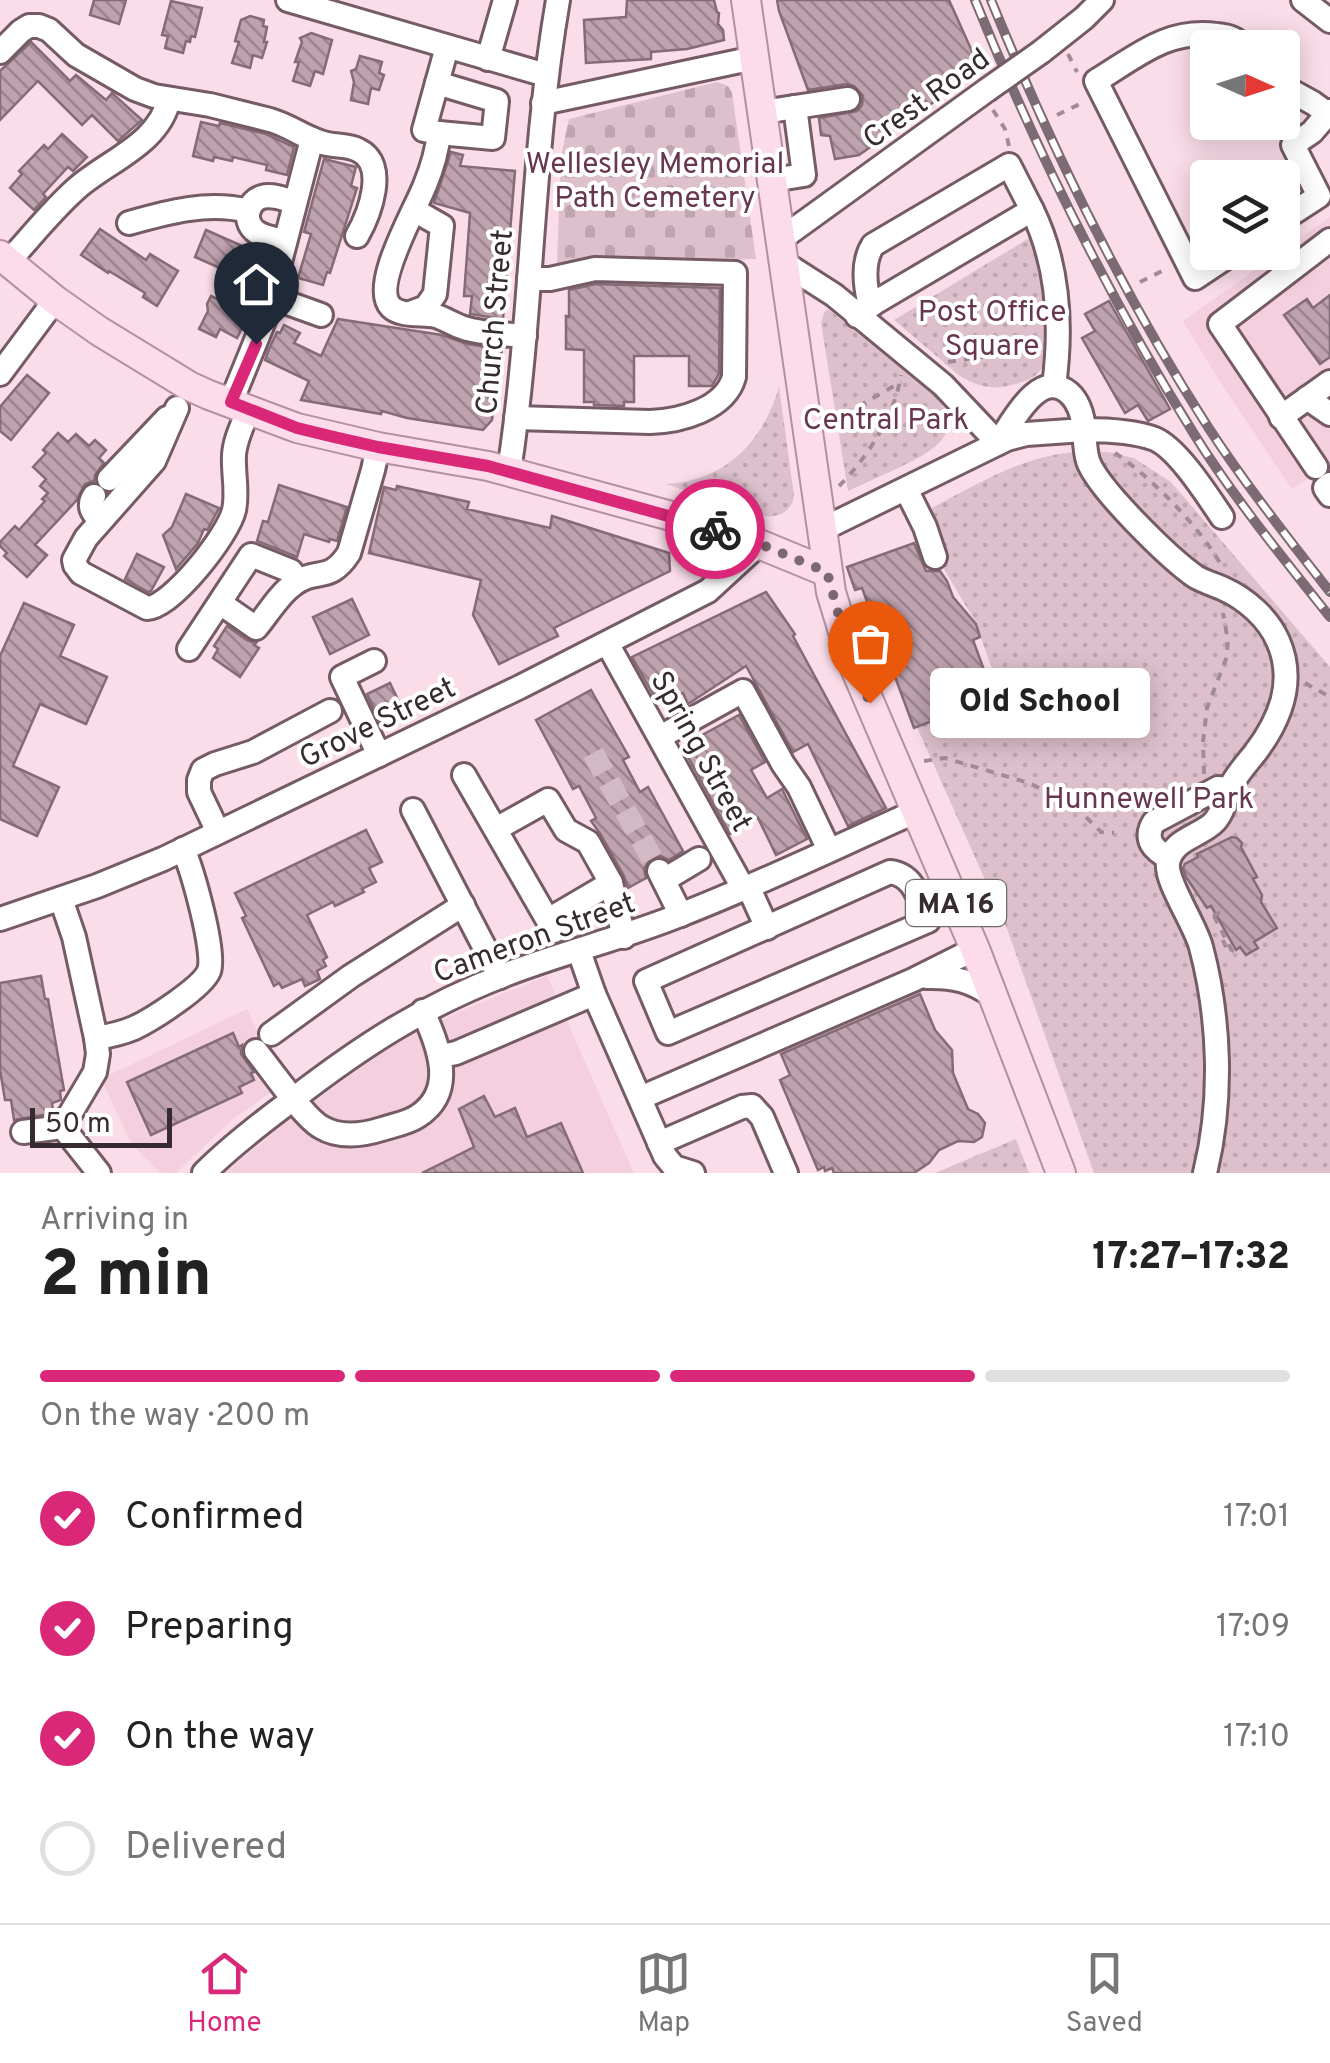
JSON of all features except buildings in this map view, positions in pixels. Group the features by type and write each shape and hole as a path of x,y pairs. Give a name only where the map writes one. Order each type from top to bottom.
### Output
{"main road":[{"path":"746,0 827,572"},
{"path":"4,258 55,300 138,356 183,397 240,406 297,428 378,447 509,471 694,522 827,572"},
{"name":"MA 16","path":"827,572 852,661 975,950 1061,1173"}],"street":[{"path":"288,0 488,59 547,68 590,93"},
{"path":"488,59 506,0"},
{"name":"Church Street","path":"509,471 525,336 542,102 558,0"},
{"name":"Crest Road","path":"782,251 989,98 1102,0"},
{"path":"1303,0 1330,20"},
{"path":"0,52 21,31 38,26 49,30 76,55 144,93 280,122 329,145 357,149 370,162 374,185 357,236"},
{"path":"1190,34 1170,38 1096,81 1190,268"},
{"path":"437,83 497,101 494,138 424,130 447,46"},
{"path":"542,102 754,58"},
{"path":"1293,144 1312,132 1329,113 1300,96"},
{"path":"4,258 76,189 152,131 169,98"},
{"path":"762,112 848,99"},
{"path":"772,180 805,184 795,107"},
{"path":"439,134 436,155 396,251 386,297 391,307 438,316 468,330 525,336"},
{"path":"183,397 154,461 86,538 74,560 77,570 147,608 167,600 188,579 233,515 240,406 312,139"},
{"path":"1291,140 1319,196 1300,208"},
{"path":"857,308 873,246 1008,165 1046,245 1058,309 1054,386"},
{"path":"285,241 256,232 248,211 256,200 266,196 294,202"},
{"path":"129,223 200,208 226,206 248,211"},
{"path":"410,313 426,308 436,294 442,226 414,210"},
{"path":"857,308 1032,210"},
{"path":"1330,240 1220,324 1323,476 1330,494"},
{"path":"782,251 826,289 857,308 942,385 998,443"},
{"path":"516,418 668,420 722,399 734,377 735,272 595,269 529,280"},
{"path":"271,298 322,315"},
{"path":"0,374 55,300"},
{"path":"1282,416 1330,382"},
{"path":"998,443 1030,398 1044,388 1065,390 1082,415 1091,467 1134,521 1192,574 1242,599 1266,622 1280,647 1286,680 1284,702 1274,724 1234,780 1150,826 1154,848 1170,858"},
{"path":"100,521 91,510 91,500 183,397"},
{"path":"1308,398 1330,414"},
{"path":"821,530 998,443 1026,434 1084,430 1145,436 1163,444 1199,483 1222,516"},
{"path":"220,603 256,628 298,581 342,565 349,553 378,447"},
{"path":"906,489 935,556"},
{"name":"Grove Street","path":"0,919 122,877 607,643 708,591 760,544"},
{"path":"190,649 251,555 291,571 298,581"},
{"name":"Spring Street","path":"607,643 767,928"},
{"path":"374,661 342,677 379,754"},
{"path":"660,737 742,691 799,787 829,850"},
{"path":"218,832 200,792 199,780 204,770 252,752 330,711"},
{"path":"464,775 551,925 611,882"},
{"path":"1205,1173 1215,1114 1215,1034 1201,947 1168,875 1175,849 1221,813 1219,791"},
{"path":"496,829 548,800 566,830 588,842 611,882 624,936"},
{"path":"413,810 500,976"},
{"name":"Cameron Street","path":"204,1173 248,1134 362,1047 423,1011 500,976 681,915 917,811"},
{"path":"96,1038 145,1022 201,982 209,970 196,883 183,849"},
{"path":"681,915 662,875 700,860"},
{"path":"890,872 909,880 928,921 668,1033 646,981 767,928 890,872"},
{"path":"23,1132 61,1125 92,1080 97,1063 96,1038 74,937 61,898"},
{"path":"423,1011 440,1056 437,1094 415,1118 374,1132 354,1135 326,1130 312,1120 294,1098 263,1042 350,976 464,905"},
{"path":"579,950 594,994 669,1163 693,1173"},
{"path":"640,1098 975,950"},
{"path":"913,980 960,979 993,996"},
{"path":"440,1056 456,1053 594,994"},
{"path":"659,1143 752,1106 762,1118 786,1173"},
{"path":"61,1125 99,1173"}],"path":[{"path":"1056,115 1102,93"},
{"path":"989,98 1005,129 1012,156"},
{"path":"1140,282 1162,271"},
{"path":"940,364 990,356 1048,356"},
{"path":"838,486 862,458 893,404 902,366"},
{"path":"830,423 914,376"},
{"path":"1106,448 1153,484 1206,542 1224,574"},
{"path":"1219,791 1204,772 1203,742 1208,708 1226,659 1228,641 1221,601"},
{"path":"1286,680 1308,684 1330,697"},
{"path":"924,760 945,758 1029,783 1075,806 1101,832 1114,833"},
{"path":"1203,922 1226,908"},
{"path":"1211,936 1218,932 1229,952 1232,951 1214,916"}],"shaded area":[{"path":"1330,217 1330,464 1292,489 1183,321 1255,270 1300,270 1300,238"},
{"path":"547,976 634,1173 225,1173 296,1114 382,1053 463,1010"},
{"path":"247,1009 259,1034 293,1077 233,1119 176,1173 161,1173 132,1145 101,1079"}],"green space":[{"name":"Wellesley Memorial Path Cemetery","path":"717,82 728,86 732,93 756,259 557,263 561,156 569,119"},
{"name":"Post Office Square","path":"1031,237 1044,276 1048,332 1046,357 1033,377 1003,387 975,383 960,376 894,320"},
{"name":"Central Park","path":"828,309 932,393 948,421 947,432 930,450 848,491 821,323"},
{"path":"779,387 794,495 785,512 765,516 666,484 706,475 739,455 763,425"},
{"name":"Hunnewell Park","path":"1108,452 1134,458 1171,482 1330,667 1330,1173 1094,1173 1007,929 916,725 1000,691 975,621 939,561 922,513 982,482 1044,457"},
{"path":"1016,1139 1029,1173 935,1173"}],"tunnel":[{"path":"593,753 659,871"}],"railway":[{"path":"975,0 1075,222 1162,382 1226,481 1330,617"},
{"path":"991,0 1063,164 1146,324 1222,448 1330,592"}],"way so far":[{"path":"715,529 827,572 847,646 870,703"}],"place":[{"name":"Old School","path":"870,703"}],"route":[{"path":"256,344 231,402 297,428 488,466 715,529"}]}
